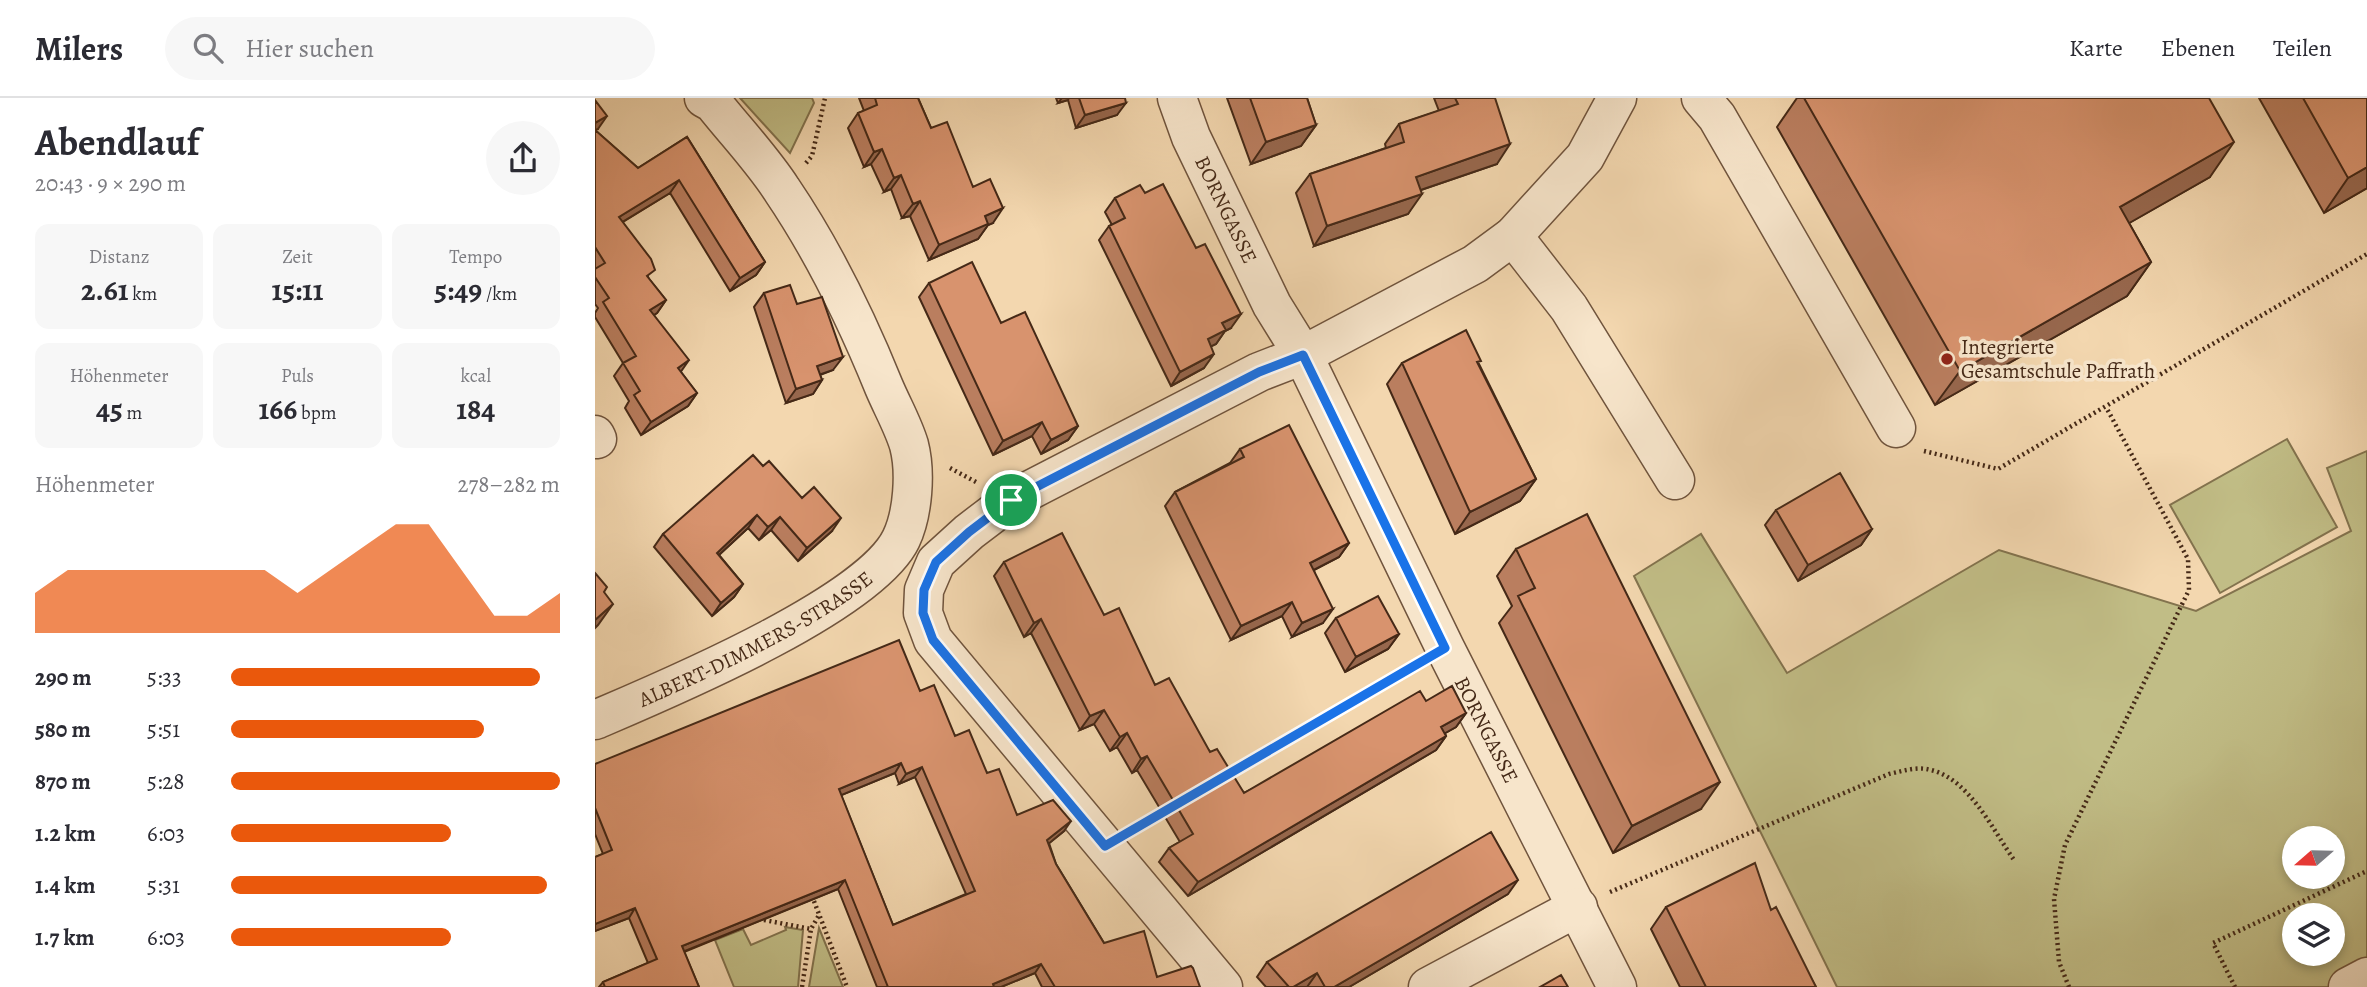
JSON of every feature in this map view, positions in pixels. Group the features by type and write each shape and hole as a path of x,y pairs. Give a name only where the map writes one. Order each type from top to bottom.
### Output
{"street":[{"path":"703,98 713,103 782,189 852,309 909,447"},
{"name":"BORNGASSE","path":"1177,98 1191,137 1272,305 1303,355 1445,648 1617,987"},
{"path":"1223,987 933,640 923,613 924,590 936,562 1011,500 1259,372 1303,355 1475,264 1513,236 1585,158 1617,98"},
{"path":"1702,98 1717,117 1896,428"},
{"path":"1513,236 1569,308 1675,480"},
{"name":"ALBERT-DIMMERS-STRASSE","path":"595,720 682,683 823,608 871,576 901,539 912,494 909,447"},
{"path":"1428,987 1578,907"},
{"path":"2348,987 2367,977"}],"path":[{"path":"782,189 812,156 825,98"},
{"path":"1896,428 1907,446 1998,469 2367,254"},
{"path":"2069,987 2059,962 2054,899 2064,845 2189,590 2187,559 2106,407"},
{"path":"909,447 1011,500"},
{"path":"1225,776 1445,648"},
{"path":"1578,907 1865,783 1913,768 1929,769 1947,775 1969,797 2014,860"},
{"path":"1105,846 1167,810"},
{"path":"2235,987 2213,943 2367,871"},
{"path":"809,889 847,987"},
{"path":"802,987 811,929 819,914"},
{"path":"764,920 811,929"}],"shaded area":[{"path":"740,98 812,98 814,103 790,153"},
{"path":"2287,439 2337,527 2220,593 2170,505"},
{"path":"2367,451 2367,987 1837,987 1634,576 1701,534 1787,673 1999,550 2196,611 2351,531 2327,468"},
{"path":"785,927 803,930 798,987 734,987 715,940 743,929 751,945 786,930"},
{"path":"819,928 843,987 809,987"}],"building":[{"path":"875,98 918,98 931,128 947,122 973,187 990,179 1003,208 985,216 988,224 939,245 920,201 913,204 901,175 894,178 882,149 874,152 858,113 877,105"},
{"path":"1079,98 1125,98 1126,103 1085,115"},
{"path":"1250,98 1307,98 1316,125 1266,142"},
{"path":"1455,98 1495,98 1510,144 1416,177 1422,194 1327,226 1310,174 1404,142 1399,124 1458,104"},
{"path":"1804,98 2209,98 2234,142 2120,207 2151,262 1960,371"},
{"path":"2303,98 2367,98 2367,167 2348,178"},
{"path":"595,100 607,116 595,123"},
{"path":"595,130 638,168 687,137 765,262 740,278 679,180 619,217 651,259 655,270 647,276 666,300 650,310 689,360 678,368 697,393 651,422 634,395 640,391 623,363 636,356 603,302 609,298 595,277 595,269 605,263 595,247"},
{"path":"1163,184 1196,248 1205,244 1241,314 1222,323 1226,330 1208,339 1214,354 1180,372 1109,226 1125,218 1115,198 1140,185 1145,193"},
{"path":"972,262 1001,323 1025,312 1078,426 1051,440 1042,422 1003,441 929,283"},
{"path":"790,285 797,304 822,297 843,357 817,366 822,380 796,389 764,293"},
{"path":"1466,330 1481,361 1477,362 1536,479 1470,512 1402,363"},
{"path":"1289,425 1349,543 1310,563 1333,609 1302,623 1292,602 1241,626 1175,492 1244,457 1240,449"},
{"path":"753,455 763,466 769,461 802,498 814,487 841,518 807,548 780,517 768,527 757,515 717,553 743,584 721,603 663,534"},
{"path":"1840,473 1872,529 1808,565 1776,510"},
{"path":"1587,514 1720,782 1632,826 1518,596 1535,588 1516,549"},
{"path":"1062,533 1104,615 1119,608 1155,685 1169,678 1210,752 1217,749 1244,793 1420,691 1426,701 1452,686 1466,713 1441,727 1446,736 1198,882 1169,848 1193,834 1147,756 1141,759 1127,733 1120,737 1104,710 1090,716 1041,619 1034,623 1004,562"},
{"path":"595,573 607,587 604,592 613,604 595,620"},
{"path":"1378,596 1399,634 1356,657 1336,618"},
{"path":"899,640 920,691 934,685 955,736 969,730 987,773 999,769 1017,815 1053,800 1071,821 1047,840 1056,864 1104,943 1144,931 1157,977 1191,966 1200,987 1055,987 1041,964 993,984 994,987 888,987 845,880 682,946 699,987 605,987 603,982 657,959 635,908 595,924 595,857 612,850 595,808 595,764","holes":["901,763 906,774 922,767 975,891 893,925 839,789"]},
{"path":"1491,832 1518,880 1334,987 1325,987 1317,973 1289,987 1267,962"},
{"path":"1755,863 1771,910 1776,907 1816,987 1706,987 1666,907"},
{"path":"1561,975 1568,987 1540,987"}],"place":[{"name":"Integrierte Gesamtschule Paffrath","path":"1947,359"}],"route":[{"path":"1303,355 1445,648 1105,846 933,640 923,613 924,590 936,562 1011,500 1259,372 1303,355"}]}
